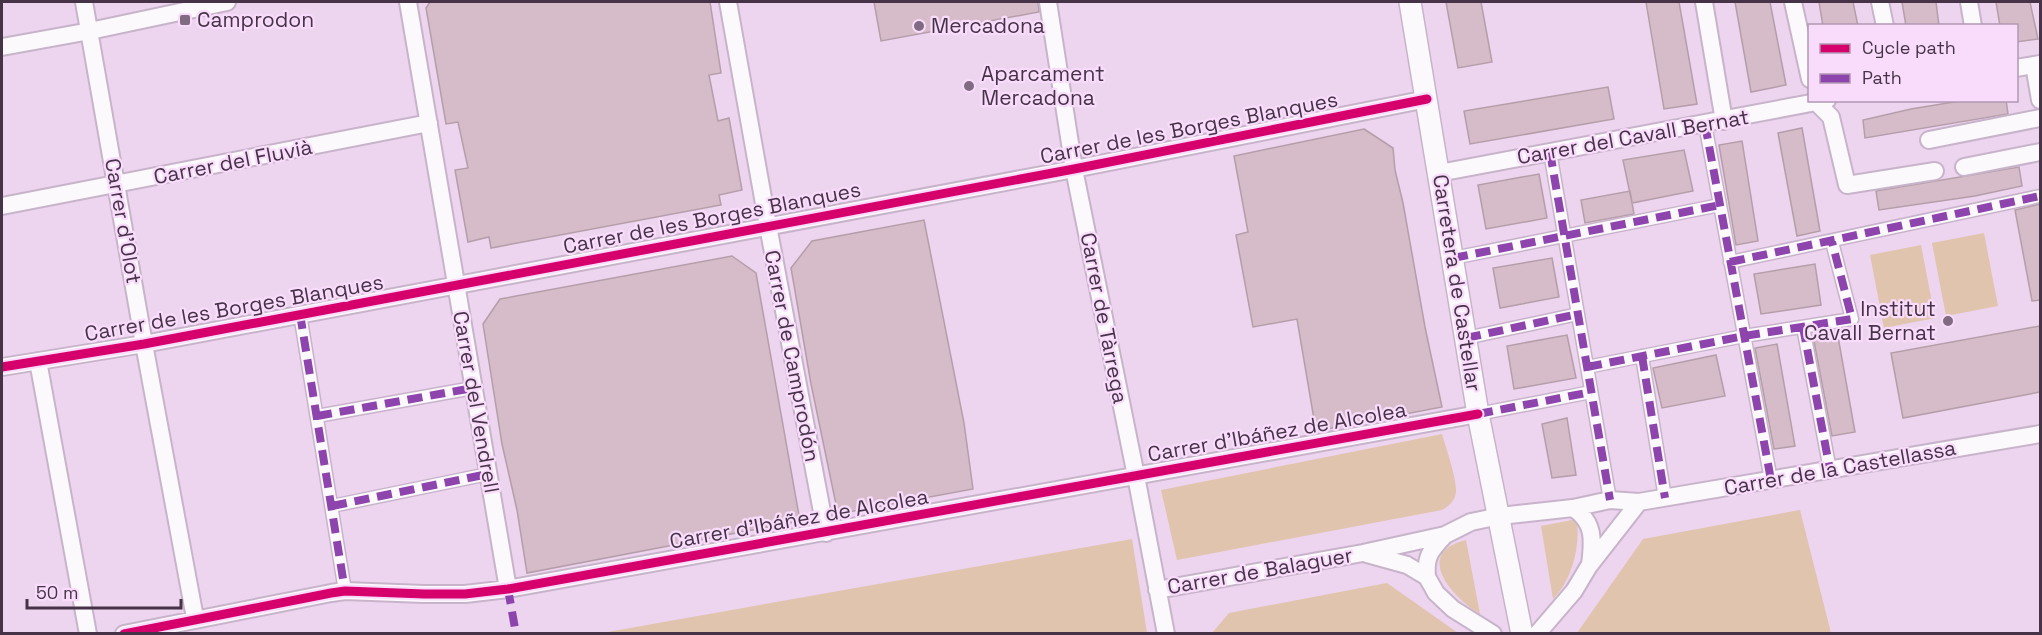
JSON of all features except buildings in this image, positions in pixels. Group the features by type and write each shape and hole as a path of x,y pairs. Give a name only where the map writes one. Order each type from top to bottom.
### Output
{"street":[{"name":"Carrer d'Olot","path":"84,2 195,618"},
{"path":"2,47 227,2"},
{"name":"Carrer del Vendrell","path":"408,2 508,590"},
{"name":"Carrer de Camprodón","path":"728,2 826,533"},
{"name":"Carrer de Tàrrega","path":"1048,2 1074,169 1137,476 1166,633"},
{"name":"Carretera de Castellar","path":"1410,2 1478,414 1522,633"},
{"path":"1704,2 1724,121"},
{"path":"1793,2 1808,74"},
{"path":"1880,2 1885,24"},
{"path":"1969,2 1973,24"},
{"path":"2018,68 2037,64 2040,100"},
{"name":"Carrer de les Borges Blanques","path":"2,367 144,344 1074,169 1427,99"},
{"name":"Carrer del Cavall Bernat","path":"1439,173 1724,121 1813,102"},
{"path":"1819,102 1831,117 1847,185 1935,171"},
{"path":"1929,140 2040,118"},
{"name":"Carrer del Fluvià","path":"2,206 429,123"},
{"path":"1705,124 1771,480"},
{"path":"1550,152 1610,500"},
{"path":"1964,167 2040,152"},
{"path":"1730,262 2040,196"},
{"path":"1453,258 1720,206"},
{"path":"1587,367 1744,336 1852,319 1832,242"},
{"path":"300,314 345,591"},
{"path":"1466,338 1578,314"},
{"path":"1803,327 1830,470"},
{"path":"1642,356 1665,498"},
{"path":"38,362 88,633"},
{"path":"317,416 473,388"},
{"path":"1478,414 1592,392"},
{"name":"Carrer d'Ibáñez de Alcolea","path":"124,633 345,591 465,594 508,590 1478,414"},
{"name":"Carrer de la Castellassa","path":"1500,516 1573,508 1610,500 1639,502 2040,434"},
{"path":"332,506 488,474"},
{"path":"1537,633 1574,591 1590,566 1639,502"},
{"path":"1573,508 1587,519 1592,540 1590,566"},
{"name":"Carrer de Balaguer","path":"1157,590 1363,553 1445,535 1471,522 1500,516"},
{"name":"Carrer de Balaguer","path":"1427,577 1427,557 1445,535"},
{"name":"Carrer de Balaguer","path":"1363,553 1407,564 1427,577 1436,592 1453,609 1493,633"}],"shaded area":[{"path":"1984,233 1998,306 1946,316 1932,243"},
{"path":"1921,245 1935,318 1884,328 1870,255"},
{"path":"1442,434 1456,492 1451,503 1442,510 1177,560 1161,490"},
{"path":"1800,510 1831,633 1577,633 1643,539"},
{"path":"1577,519 1574,562 1566,582 1553,599 1541,526"},
{"path":"1132,539 1147,633 602,633"},
{"path":"1466,540 1480,614 1469,607 1449,587 1440,565 1442,555 1450,546"},
{"path":"1387,583 1458,633 1212,633 1229,613"}],"marked path":[{"path":"1705,124 1771,480"},
{"path":"1550,152 1610,500"},
{"path":"1730,262 2040,196"},
{"path":"1453,258 1720,205"},
{"path":"1587,367 1744,336 1852,319 1832,242"},
{"path":"300,314 345,591"},
{"path":"1466,338 1578,314"},
{"path":"1803,327 1830,470"},
{"path":"1642,356 1665,498"},
{"path":"317,416 473,388"},
{"path":"1478,414 1591,392"},
{"path":"332,506 488,474"},
{"path":"508,589 516,634"}],"cycle path":[{"path":"2,367 144,344 1074,169 1427,99"},
{"path":"124,634 345,591 465,594 508,589 1478,414"}],"place":[{"name":"Camprodon","path":"185,20"},
{"name":"Mercadona","path":"919,26"},
{"name":"Aparcament Mercadona","path":"969,86"},
{"name":"Institut Cavall Bernat","path":"1948,321"}]}
